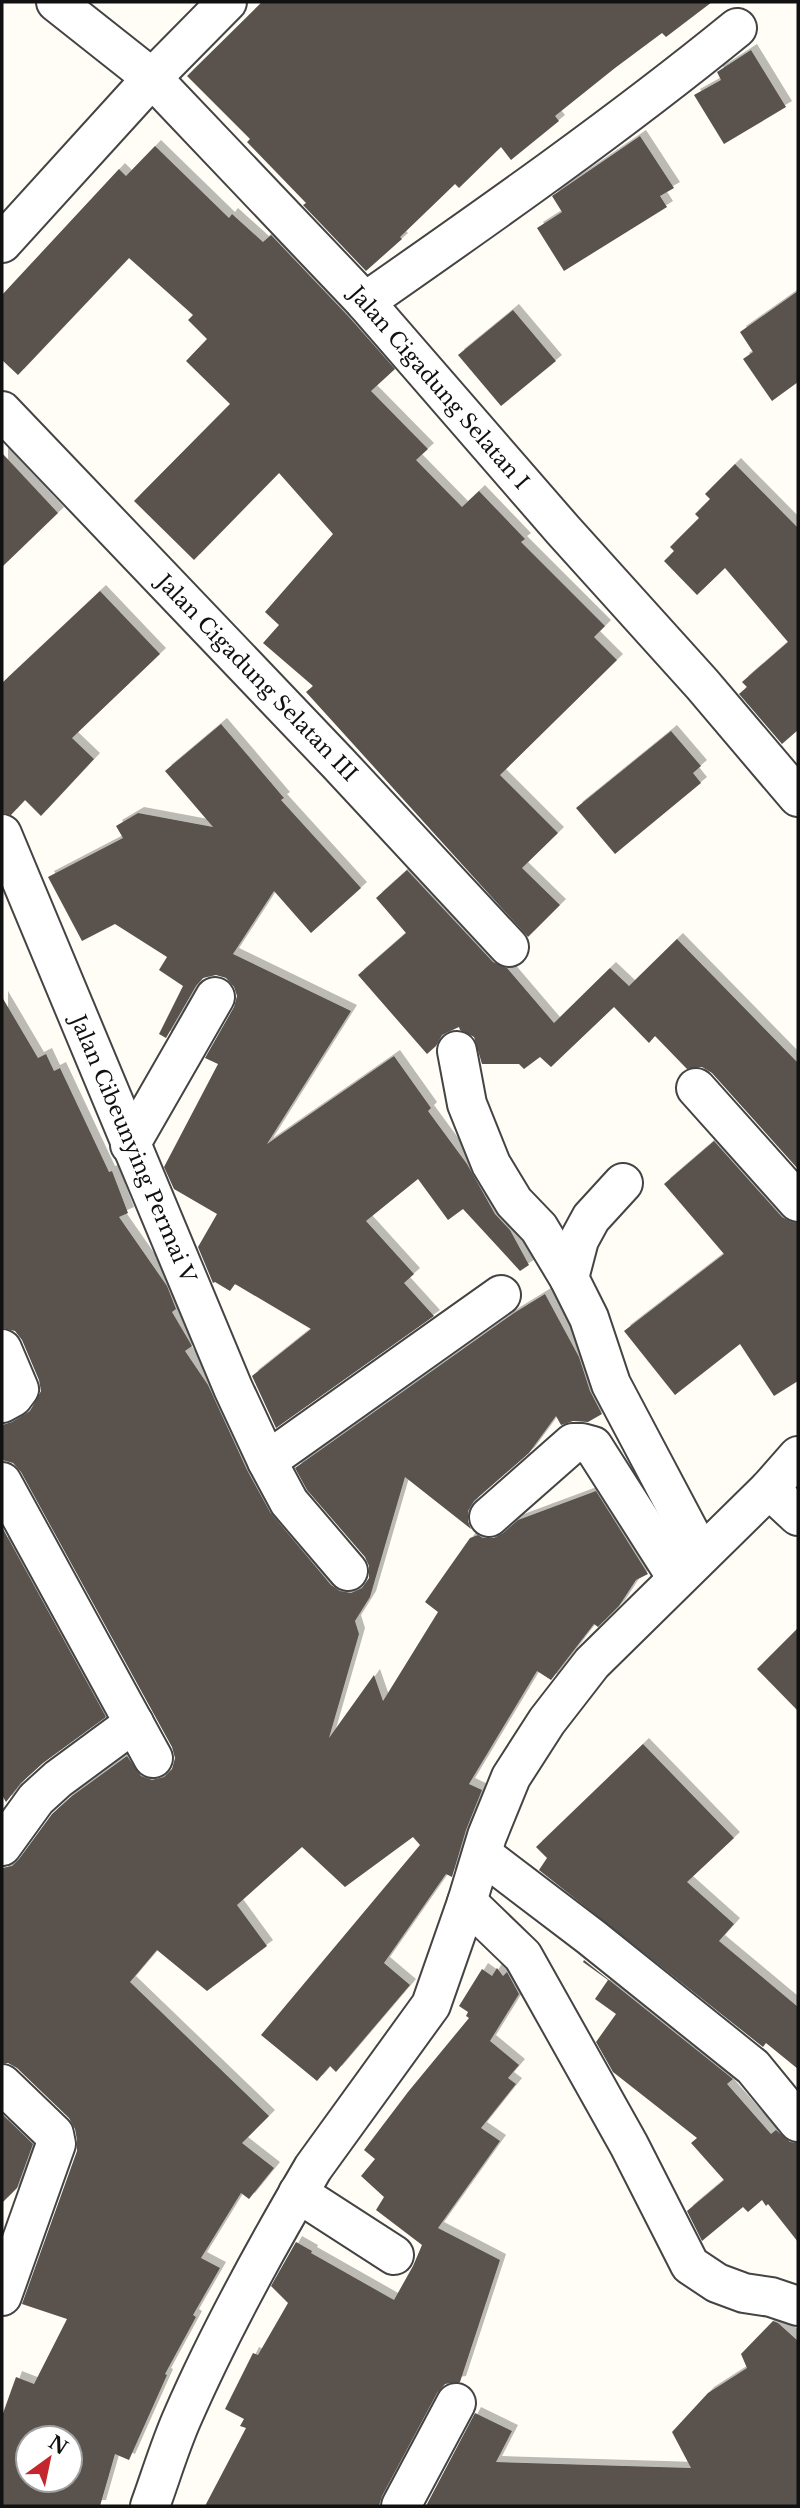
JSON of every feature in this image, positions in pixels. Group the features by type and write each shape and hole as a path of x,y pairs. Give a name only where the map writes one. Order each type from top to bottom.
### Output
{"street":[{"name":"Jalan Cigadung Selatan I","path":"56,2 152,78 365,302 563,530 702,684 798,797"},
{"path":"2,243 152,78 227,2"},
{"path":"365,302 610,126 705,56 737,28"},
{"name":"Jalan Cigadung Selatan III","path":"2,411 338,763 509,947"},
{"name":"Jalan Cibeunying Permai V","path":"2,834 130,1145 233,1388 267,1461 289,1502 348,1571"},
{"path":"130,1145 215,996"},
{"path":"457,1051 467,1104 491,1164 514,1202 539,1228 589,1318 611,1384 689,1566"},
{"path":"696,1088 798,1202"},
{"path":"569,1278 579,1240 591,1218 623,1183"},
{"path":"267,1461 502,1295"},
{"path":"489,1517 573,1444 582,1443 593,1446 689,1566"},
{"path":"150,2506 183,2416 241,2296 298,2193 430,2005 511,1777 547,1721 592,1663 769,1489 798,1456"},
{"path":"2,1482 153,1758"},
{"path":"769,1489 798,1516"},
{"path":"2,1846 36,1799 58,1779 134,1723"},
{"path":"482,1854 591,1937 753,2067 798,2122"},
{"path":"467,1902 523,1956 629,2145 690,2265 717,2283 744,2293 771,2297 798,2306"},
{"path":"2,2084 54,2134 56,2144 2,2296"},
{"path":"298,2193 394,2255"},
{"path":"401,2506 456,2403"}],"building":[{"path":"262,2 712,2 666,37 662,33 615,68 555,116 559,121 511,160 501,147 459,188 455,184 400,237 402,239 366,271 247,142 250,139 187,76"},
{"path":"751,50 786,107 724,144 694,95 721,80 717,72"},
{"path":"640,136 674,188 660,196 667,207 564,271 537,228 562,212 552,196"},
{"path":"155,146 229,218 232,214 263,242 271,235 349,317 395,369 371,391 428,449 416,460 462,507 479,491 525,539 521,542 605,626 594,637 617,660 500,775 558,833 522,868 560,905 528,937 306,692 313,686 263,643 279,625 265,612 333,534 279,473 194,560 134,501 230,404 186,361 207,339 188,320 193,315 129,258 18,375 2,360 2,295 119,169 126,176"},
{"path":"798,291 798,382 772,401 743,359 753,352 740,332"},
{"path":"513,310 556,361 501,406 458,355"},
{"path":"2,453 58,513 2,567"},
{"path":"735,464 798,528 798,730 782,744 739,694 747,687 742,682 788,642 725,568 697,595 664,561 674,551 670,547 699,518 695,514 710,499 705,494"},
{"path":"100,591 160,654 72,738 94,759 41,816 25,800 11,815 2,813 2,683"},
{"path":"221,724 284,798 281,800 361,888 311,933 274,891 233,954 351,1011 267,1144 394,1056 431,1108 428,1111 467,1164 495,1214 510,1230 529,1265 520,1271 463,1209 448,1220 418,1179 366,1221 414,1274 404,1283 434,1316 276,1428 252,1376 311,1329 235,1284 230,1291 213,1283 198,1247 217,1214 174,1189 164,1167 218,1064 205,1058 234,1007 237,996 234,987 226,978 216,975 203,978 166,1038 159,1034 183,986 159,970 167,957 115,924 82,941 48,877 123,838 116,826 138,813 213,827 165,771"},
{"path":"671,731 701,766 693,773 701,783 615,854 576,808"},
{"path":"407,870 493,962 507,968 554,1023 610,968 629,986 677,939 798,1063 798,1169 712,1073 702,1067 687,1069 655,1036 649,1043 614,1007 551,1067 540,1057 524,1069 519,1064 482,1064 474,1037 459,1027 442,1035 436,1046 427,1054 358,975 406,933 376,898"},
{"path":"2,997 38,1058 46,1054 54,1071 60,1068 109,1172 112,1171 128,1213 119,1217 167,1286 176,1309 172,1312 192,1346 185,1351 208,1385 247,1470 270,1512 331,1585 340,1591 351,1593 362,1588 369,1578 369,1566 365,1557 307,1490 295,1468 514,1313 545,1294 579,1357 590,1391 602,1414 588,1422 573,1421 561,1425 556,1416 529,1453 474,1501 468,1511 471,1529 405,1477 370,1597 355,1621 359,1634 329,1738 374,1675 383,1701 438,1612 425,1602 470,1538 478,1535 494,1538 518,1520 596,1491 648,1574 636,1580 619,1606 598,1627 594,1624 551,1680 537,1671 469,1784 482,1790 452,1877 446,1874 384,1963 410,1985 336,2072 330,2066 317,2081 261,2035 420,1845 413,1837 345,1887 302,1847 237,1905 267,1946 207,1991 157,1950 130,1982 269,2116 242,2143 274,2168 249,2199 241,2193 201,2258 220,2268 193,2315 196,2317 165,2374 167,2375 129,2460 115,2454 100,2506 2,2506 2,2416 16,2377 34,2384 67,2319 22,2304 77,2151 77,2140 69,2118 17,2068 2,2063 2,1868 12,1866 19,1859 52,1814 72,1796 127,1756 141,1776 152,1780 164,1777 172,1769 175,1758 172,1747 21,1472 13,1463 2,1460 2,1425 30,1411 41,1391 22,1340 15,1331 2,1328"},
{"path":"714,1141 782,1217 798,1223 798,1381 774,1396 740,1344 675,1395 624,1331 724,1254 664,1184"},
{"path":"2,1527 106,1717 43,1763 21,1783 6,1802 2,1795"},
{"path":"798,1628 798,1711 757,1669"},
{"path":"643,1744 734,1838 687,1882 734,1924 719,1941 798,2007 798,2069 766,2043 763,2047 539,1870 547,1858 536,1847"},
{"path":"584,1960 733,2079 727,2084 771,2134 776,2130 790,2142 798,2143 798,2242 762,2200 748,2212 743,2207 702,2241 687,2211 724,2180 691,2143 697,2138 613,2072 596,2042 616,2014 595,1999 608,1980 583,1962"},
{"path":"497,1968 503,1976 507,1972 519,1994 490,2041 519,2065 508,2078 516,2084 481,2128 500,2141 438,2228 500,2260 460,2382 445,2384 437,2393 379,2506 205,2506 246,2428 240,2426 244,2419 225,2409 253,2353 258,2355 288,2303 271,2286 296,2242 394,2300 413,2266 422,2245 376,2210 384,2197 361,2176 375,2159 364,2150 469,2018 466,2016 468,2012 459,2006 482,1969 492,1976"},
{"path":"2,2114 33,2144 17,2188 2,2203"},
{"path":"773,2321 798,2341 798,2506 426,2506 475,2413 512,2431 496,2462 691,2468 672,2432 708,2393 747,2368 741,2354"}]}
